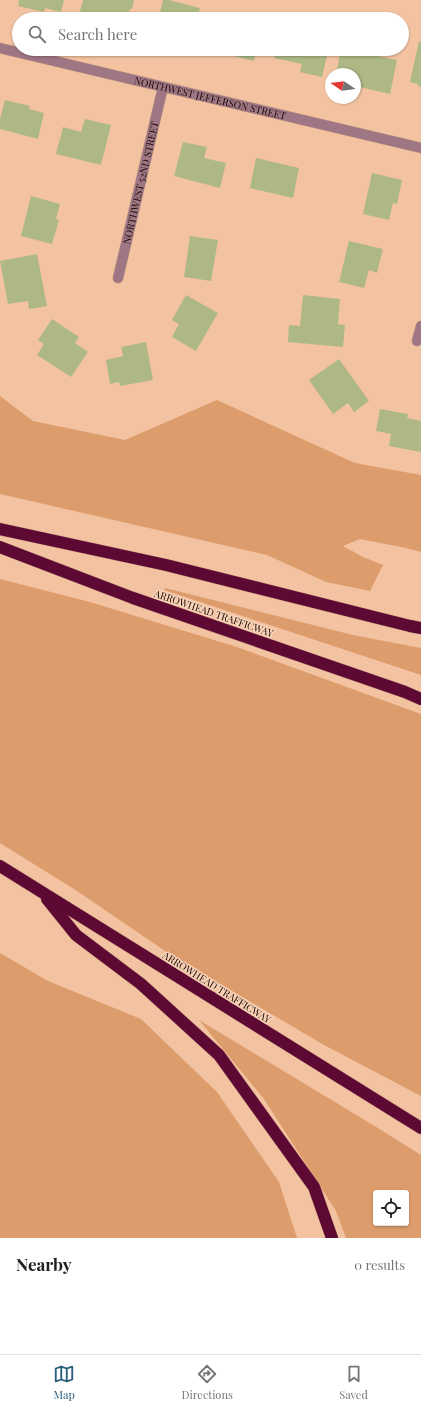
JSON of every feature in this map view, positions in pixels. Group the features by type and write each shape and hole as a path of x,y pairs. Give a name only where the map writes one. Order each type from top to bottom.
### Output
{"highway":[{"path":"0,529 166,565 421,628"},
{"name":"ARROWHEAD TRAFFICWAY","path":"0,547 133,598 405,692 421,699"},
{"name":"ARROWHEAD TRAFFICWAY","path":"0,866 421,1128"},
{"path":"40,891 76,935 142,984 219,1055 314,1187 332,1238"}],"street":[{"name":"NORTHWEST JEFFERSON STREET","path":"0,48 12,51"},
{"name":"NORTHWEST JEFFERSON STREET","path":"33,56 421,148"},
{"name":"NORTHWEST 52ND STREET","path":"118,278 163,87"},
{"path":"417,341 421,326"}],"shaded area":[{"path":"0,396 33,421 125,440 217,400 355,463 421,475 421,552 360,539 343,546 363,557 383,565 370,591 326,582 267,555 0,494"},
{"path":"0,579 90,602 237,647 421,714 421,1096 324,1045 171,955 77,891 0,843"},
{"path":"165,588 353,635 421,648 421,675 164,590"},
{"path":"0,953 48,981 141,1019 217,1092 279,1182 297,1238 0,1238"},
{"path":"199,1020 421,1155 421,1238 346,1238 336,1211 264,1099"}],"building":[{"path":"19,0 64,0 61,12 45,8 44,12 18,6"},
{"path":"83,0 134,0 132,9 130,9 129,12 80,12"},
{"path":"163,0 169,0 200,8 199,12 160,12"},
{"path":"419,41 421,42 421,87 418,86 418,84 410,82"},
{"path":"234,56 255,56 254,61"},
{"path":"274,56 327,56 322,77 300,72 302,64 274,58"},
{"path":"340,56 377,56 397,60 390,94 361,87 361,68 337,68"},
{"path":"5,100 30,106 29,109 44,113 38,139 0,129 0,119"},
{"path":"85,119 111,125 101,165 56,154 63,127 81,132"},
{"path":"183,142 207,147 204,158 226,163 220,188 174,176"},
{"path":"256,158 299,168 293,198 250,188"},
{"path":"372,173 402,180 397,204 393,203 389,220 363,214"},
{"path":"31,196 60,204 56,219 59,220 52,244 21,236"},
{"path":"190,236 218,240 211,281 184,277"},
{"path":"349,241 383,249 377,273 369,270 364,288 339,282"},
{"path":"37,254 47,306 29,309 28,301 8,304 0,261"},
{"path":"186,295 218,313 196,351 172,337 179,324 172,320"},
{"path":"303,295 340,299 338,324 345,325 343,347 288,342 289,325 300,326"},
{"path":"52,319 79,337 75,343 88,352 71,377 37,355 44,344 38,340"},
{"path":"146,342 153,380 120,386 119,382 110,384 106,360 123,356 121,347"},
{"path":"339,359 369,401 354,412 348,403 333,414 309,380"},
{"path":"380,409 408,414 407,418 421,421 421,452 389,446 391,434 376,431"}]}
